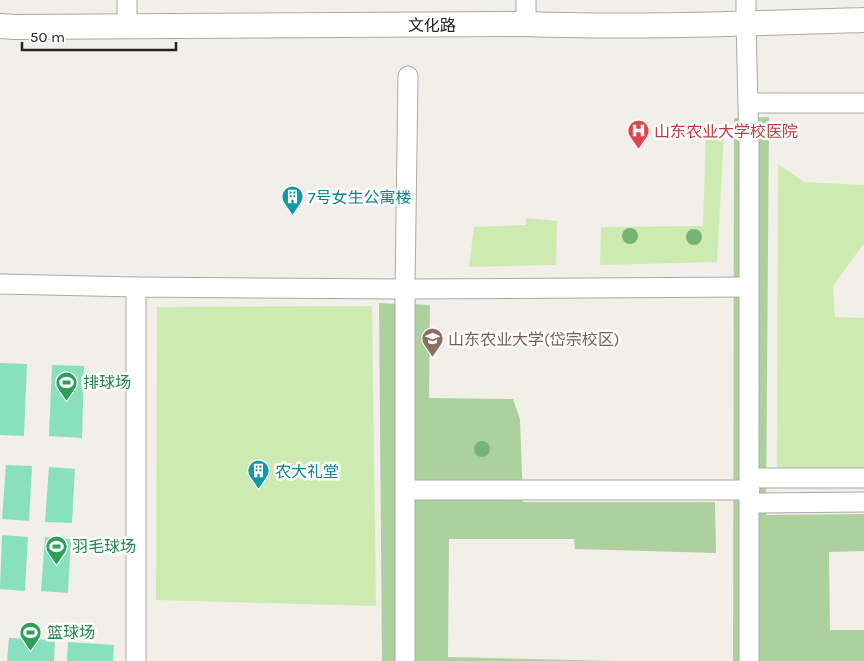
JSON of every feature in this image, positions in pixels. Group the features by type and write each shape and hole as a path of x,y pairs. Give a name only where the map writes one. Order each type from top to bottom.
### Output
{"street":[{"path":"127,0 127,26"},
{"path":"526,0 526,24"},
{"path":"746,0 750,490 749,661"},
{"name":"文化路","path":"0,26 526,24 580,26 746,24 864,20"},
{"path":"405,661 405,289 408,76"},
{"path":"748,103 864,103"},
{"path":"0,284 405,289 749,286"},
{"path":"136,287 136,661"},
{"path":"406,490 750,490 864,478"},
{"path":"750,490 864,502"}],"green space":[{"path":"769,117 766,515 864,514 864,551 829,552 830,630 864,630 864,661 733,661 734,118"},
{"path":"706,133 724,134 717,262 600,265 601,227 703,226"},
{"path":"778,164 804,182 864,185 864,243 833,286 835,317 864,318 864,470 777,471"},
{"path":"526,218 557,221 556,265 469,267 474,227 526,225"},
{"path":"379,303 430,305 429,398 513,399 520,419 523,502 715,502 716,553 575,549 574,539 449,539 448,657 617,661 382,661"},
{"path":"372,306 376,606 156,600 157,307"},
{"path":"0,363 27,364 24,436 0,435"},
{"name":"排球场","path":"52,365 84,366 82,438 49,436"},
{"name":"羽毛球场","path":"6,465 32,466 29,521 2,519"},
{"name":"羽毛球场","path":"49,467 75,469 72,523 45,522"},
{"name":"羽毛球场","path":"2,535 28,537 25,591 0,589"},
{"name":"羽毛球场","path":"45,537 71,539 68,593 41,591"},
{"name":"篮球场","path":"9,638 55,640 54,661 7,661"},
{"name":"篮球场","path":"68,642 114,645 113,661 67,661"}],"place":[{"name":"山东农业大学校医院","path":"638,150"},
{"name":"7号女生公寓楼","path":"292,216"},
{"name":"山东农业大学(岱宗校区)","path":"432,358"},
{"name":"排球场","path":"67,401"},
{"name":"农大礼堂","path":"259,490"},
{"name":"羽毛球场","path":"56,565"},
{"name":"篮球场","path":"31,651"}]}
